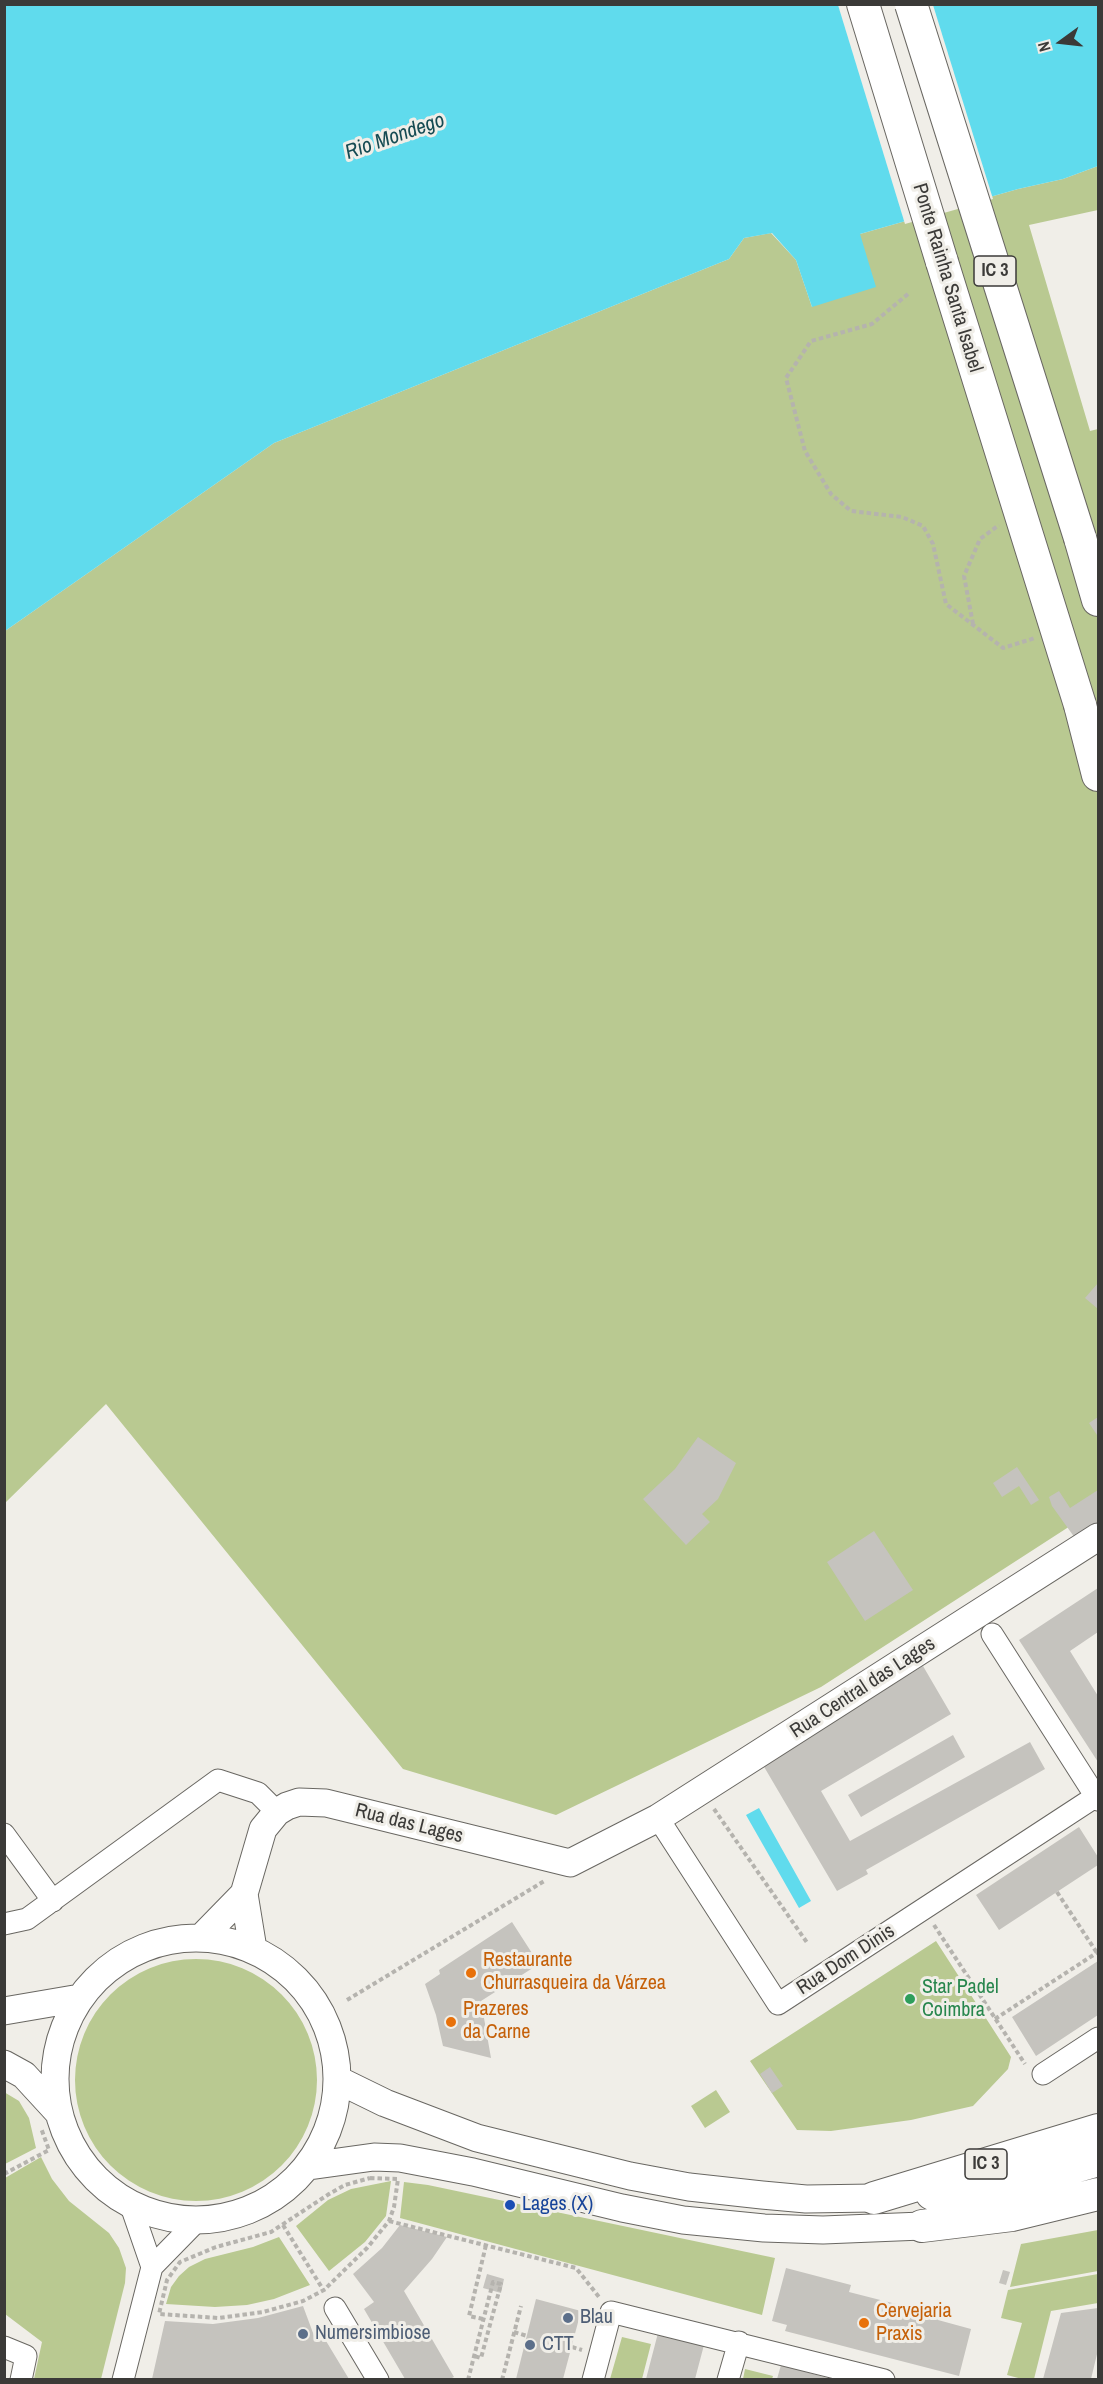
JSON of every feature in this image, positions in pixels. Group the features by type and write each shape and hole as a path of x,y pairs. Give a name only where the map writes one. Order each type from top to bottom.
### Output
{"highway":[{"name":"Ponte Rainha Santa Isabel","path":"863,4 1080,705"},
{"name":"IC 3","path":"911,4 1098,600"},
{"name":"IC 3","path":"1080,705 1098,737"},
{"name":"IC 3","path":"1080,705 1098,775"},
{"name":"IC 3","path":"874,2198 1098,2130"},
{"name":"IC 3","path":"874,2198 974,2190 1045,2176 1098,2160"},
{"path":"1012,2215 1098,2194"},
{"path":"922,2226 1012,2215 1098,2210"}],"main road":[{"name":"Rua Central das Lages","path":"626,1836 658,1818 1098,1537"},
{"name":"Rua das Lages","path":"276,1812 299,1802 326,1803 570,1863 626,1836"},
{"path":"253,1949 244,1894 263,1829 276,1812"},
{"path":"202,1937 244,1894"},
{"path":"202,1937 228,1941 253,1949 280,1965 303,1986 321,2011 334,2044 338,2080 331,2125 309,2166 291,2186 246,2213 222,2220 196,2222 163,2218 131,2206 94,2176 73,2150 58,2112 54,2082 57,2053 66,2024 80,1998 99,1976 121,1959 146,1946 165,1941 202,1937"},
{"path":"4,2011 80,1998"},
{"path":"4,2064 24,2075 58,2112"},
{"path":"338,2080 385,2103 477,2138 630,2176 688,2187 806,2199 874,2198"},
{"path":"309,2166 374,2157 400,2158 683,2220 764,2228 823,2230 922,2226"}],"street":[{"path":"992,1634 1098,1798"},
{"path":"4,1924 27,1919 218,1780 258,1793 276,1812"},
{"name":"Rua Dom Dinis","path":"658,1818 778,2004 1098,1798"},
{"path":"4,1834 53,1901"},
{"path":"1043,2074 1098,2038"},
{"path":"131,2206 152,2267"},
{"path":"123,2379 152,2267 196,2222"},
{"path":"335,2308 378,2379"},
{"path":"593,2379 611,2312 739,2342 870,2378"},
{"path":"728,2379 739,2342"},
{"path":"4,2347 26,2356 21,2379"}],"path":[{"path":"908,294 872,324 811,341 786,378 805,451 831,494 850,511 902,517 923,526 933,544 946,604 996,642 1004,648 1046,634"},
{"path":"717,1814 808,1944"},
{"path":"347,2000 551,1876"},
{"path":"995,2019 1098,1952 1057,1892"},
{"path":"923,1910 1036,2080 1043,2074"},
{"path":"4,2174 49,2150"},
{"path":"370,2178 398,2178 394,2207 389,2221 367,2248 324,2290 303,2301 262,2312 219,2318 159,2314 167,2280 180,2262 216,2247 271,2232 345,2185 370,2178"},
{"path":"389,2221 576,2268 611,2312"},
{"path":"283,2225 335,2308"},
{"path":"483,2319 469,2316 486,2245"},
{"path":"468,2379 493,2282 501,2284 481,2358 474,2356"},
{"path":"502,2379 521,2306"},
{"path":"514,2332 527,2336"}],"green space":[{"path":"1098,166 1098,210 1029,225 1090,431 1098,429 1098,1508 821,1687 556,1815 403,1769 106,1404 5,1503 5,631 274,443 729,259 744,238 771,233 796,260 812,307 860,234 1018,189 1063,179"},
{"name":"Star Padel Coimbra","path":"936,1941 1011,2057 1008,2069 973,2106 911,2120 831,2131 797,2130 750,2061"},
{"path":"184,1959 208,1959 231,1964 253,1973 282,1994 297,2013 308,2034 315,2056 317,2080 315,2104 308,2126 297,2147 282,2166 253,2187 231,2196 208,2201 184,2201 161,2196 139,2187 119,2174 102,2157 89,2137 80,2115 75,2092 75,2068 80,2045 89,2023 102,2003 119,1986 139,1973 161,1964"},
{"path":"716,2090 730,2112 705,2128 691,2106"},
{"path":"4,2092 19,2101 29,2118 36,2148 5,2164"},
{"path":"41,2157 52,2179 69,2201 109,2233 119,2248 126,2268 125,2283 101,2379 34,2379 42,2342 5,2314 5,2178"},
{"path":"391,2181 386,2216 365,2242 329,2271 296,2226 328,2200 351,2189"},
{"path":"404,2182 428,2185 775,2258 762,2315 400,2218"},
{"path":"1098,2230 1098,2271 1010,2287 1021,2244"},
{"path":"279,2237 310,2285 274,2299 247,2305 215,2307 166,2304 171,2287 189,2267 205,2259 253,2247"},
{"path":"1098,2274 1098,2303 1051,2311 1034,2379 1007,2375 1022,2323 1001,2318 1008,2290"},
{"path":"622,2337 651,2344 642,2379 610,2379"},
{"path":"745,2369 773,2376 772,2379 743,2379"}],"water":[{"name":"Rio Mondego","path":"5,5 1098,5 1098,166 1063,179 1018,189 860,234 876,287 812,307 796,260 772,233 744,238 729,259 274,443 5,631"},
{"path":"759,1808 811,1901 799,1908 746,1815"}],"pier":[{"path":"838,5 933,5 993,199 905,224"}],"building":[{"path":"1098,1283 1098,1309 1085,1298"},
{"path":"1098,1417 1098,1434 1097,1435 1089,1423"},
{"path":"698,1437 736,1463 718,1499 702,1514 710,1522 686,1545 643,1499 675,1469"},
{"path":"1017,1467 1039,1500 1031,1505 1019,1486 1002,1497 993,1483"},
{"path":"1098,1490 1098,1523 1075,1538 1052,1506 1049,1497 1059,1491 1070,1508"},
{"path":"874,1531 913,1590 865,1621 827,1562"},
{"path":"1098,1588 1098,1632 1070,1651 1098,1696 1098,1762 1019,1640"},
{"path":"923,1666 951,1714 821,1791 850,1841 1030,1742 1045,1769 866,1870 868,1874 837,1891 763,1765"},
{"path":"953,1735 965,1757 861,1817 848,1795"},
{"path":"1079,1827 1098,1857 1098,1865 999,1930 976,1895"},
{"path":"512,1922 539,1964 481,2001 491,2058 443,2046 436,2015 425,1984 440,1974 439,1970"},
{"path":"1098,1961 1098,2015 1036,2056 1012,2017"},
{"path":"770,2067 783,2086 772,2093 760,2074"},
{"path":"400,2225 447,2237 432,2259 404,2291 454,2377 450,2379 405,2379 364,2309 374,2302 353,2274 382,2248"},
{"name":"Cervejaria Praxis","path":"786,2268 851,2285 849,2292 939,2315 938,2320 971,2329 959,2376 785,2331 787,2325 772,2321"},
{"path":"1003,2270 1010,2272 1006,2285 999,2283"},
{"path":"487,2274 504,2279 501,2293 483,2288"},
{"path":"536,2299 581,2311 563,2379 516,2379"},
{"path":"303,2306 316,2341 323,2336 349,2379 152,2379 165,2321 213,2324 258,2318"},
{"path":"1098,2308 1098,2350 1091,2379 1043,2379 1061,2313"},
{"path":"658,2333 704,2345 695,2379 646,2379"},
{"path":"781,2365 831,2379 777,2379"}],"place":[{"name":"Restaurante Churrasqueira da Várzea","path":"471,1973"},
{"name":"Star Padel Coimbra","path":"910,1999"},
{"name":"Prazeres da Carne","path":"451,2022"},
{"name":"Lages (X)","path":"510,2205"},
{"name":"Blau","path":"568,2318"},
{"name":"Cervejaria Praxis","path":"864,2323"},
{"name":"Numersimbiose","path":"303,2334"},
{"name":"CTT","path":"530,2345"}]}
